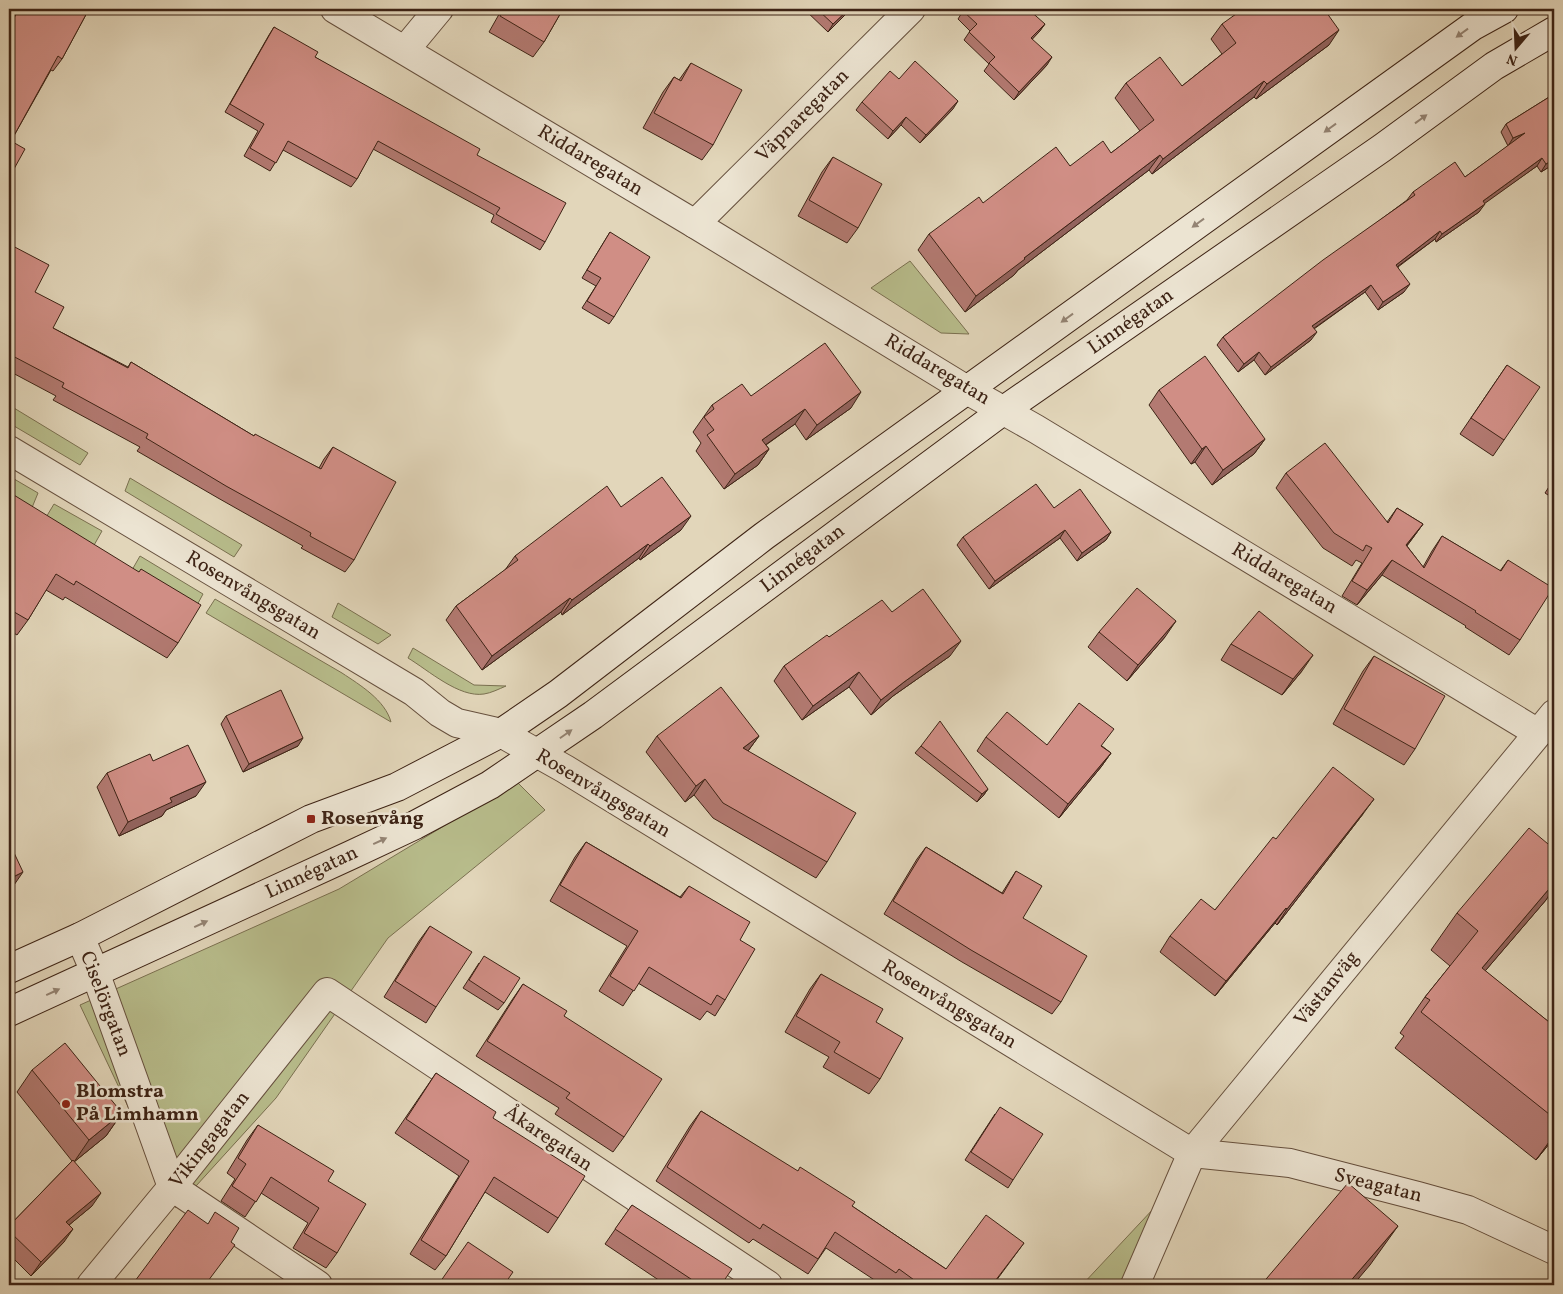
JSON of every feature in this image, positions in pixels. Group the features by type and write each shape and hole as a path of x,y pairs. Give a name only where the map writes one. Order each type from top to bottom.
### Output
{"street":[{"name":"Riddaregatan","path":"335,9 695,224 967,390 1546,723"},
{"path":"405,50 439,9"},
{"name":"Väpnaregatan","path":"695,224 911,9"},
{"name":"Linnégatan","path":"9,969 80,937 311,819 397,787 501,733 558,694 764,536 1472,26 1504,9"},
{"name":"Linnégatan","path":"9,1012 415,825 490,785 538,754 601,709 1004,410 1382,148 1494,66 1554,31"},
{"name":"Rosenvångsgatan","path":"9,450 414,692 440,713 457,723 501,733 538,754 1192,1152"},
{"name":"Västanväg","path":"1135,1285 1192,1152 1546,723"},
{"name":"Ciselörgatan","path":"80,937 95,972 172,1187"},
{"name":"Vikingagatan","path":"91,1285 172,1187 327,992"},
{"name":"Åkaregatan","path":"327,992 768,1285"},
{"name":"Sveagatan","path":"1192,1152 1290,1163 1418,1196 1468,1210 1554,1250"},
{"path":"172,1187 318,1285"}],"green space":[{"path":"910,261 969,334 941,333 871,288"},
{"path":"9,405 88,453 80,465 9,423"},
{"path":"9,476 38,493 31,510 9,497"},
{"path":"130,478 242,545 234,557 125,491"},
{"path":"54,504 102,531 93,547 45,519"},
{"path":"140,556 203,594 196,607 132,570"},
{"path":"215,599 342,673 378,700 391,722 206,613"},
{"path":"338,603 391,635 378,644 332,617"},
{"path":"413,648 474,685 506,686 484,694 464,692 454,688 408,658"},
{"path":"517,782 545,810 388,938 276,1098 176,1208 80,1005 339,889"},
{"path":"1155,1207 1121,1285 1082,1285"}],"building":[{"path":"19,9 89,9 62,59 58,56 11,141 25,149 9,178 9,42 14,32 9,27"},
{"path":"504,9 563,9 544,42 500,16"},
{"path":"817,9 849,9 833,24"},
{"path":"966,9 1028,9 1045,24 1031,38 1052,57 1019,92 989,63 995,57 969,32 977,24 963,11"},
{"path":"1243,9 1324,9 1339,30 1267,84 1264,81 1163,159 1160,155 976,296 929,234 979,197 983,203 1056,147 1070,166 1103,141 1111,153 1154,120 1126,83 1160,57 1182,86 1236,43 1222,24"},
{"path":"274,27 318,52 315,57 480,149 477,155 566,203 545,242 496,214 500,208 378,141 357,179 288,141 276,163 250,148 264,124 230,104"},
{"path":"915,61 958,101 926,135 906,117 893,131 862,102 890,71 899,79"},
{"path":"691,63 742,90 713,145 654,113 674,77 681,81"},
{"path":"1554,94 1554,159 1546,164 1542,158 1483,201 1485,204 1442,234 1440,231 1396,265 1410,284 1383,302 1371,285 1312,326 1317,332 1271,367 1259,352 1244,364 1223,337 1323,260 1415,195 1413,192 1455,162 1465,177 1525,133 1513,138 1506,124"},
{"path":"833,157 882,184 858,228 809,200"},
{"path":"610,232 650,257 614,317 587,301 601,278 587,270"},
{"path":"9,244 49,265 35,292 64,307 53,328 128,368 131,362 254,436 255,434 321,469 333,447 396,482 354,560 310,536 311,533 226,486 146,438 148,434 62,387 64,383 9,354"},
{"path":"825,343 861,392 817,425 805,409 762,440 769,449 735,474 707,435 714,430 704,417 714,409 712,405 742,384 751,396"},
{"path":"1205,356 1265,439 1223,470 1206,446 1202,449 1159,390"},
{"path":"1507,365 1540,387 1504,440 1471,418"},
{"path":"1325,443 1388,523 1397,508 1423,524 1406,545 1424,568 1442,536 1501,571 1508,560 1553,588 1520,640 1392,560 1367,590 1352,581 1372,548 1366,545 1363,551 1334,533 1286,473"},
{"path":"662,477 691,516 650,546 648,544 572,600 570,598 492,656 456,606 518,560 515,556 607,486 621,507"},
{"path":"1036,484 1054,508 1080,489 1111,532 1082,553 1065,530 995,581 963,537"},
{"path":"9,492 139,572 141,569 201,605 178,643 76,581 74,585 56,574 28,620 9,609"},
{"path":"1137,588 1176,621 1138,665 1099,632"},
{"path":"923,589 961,641 881,700 859,672 813,706 784,666 827,635 829,637 882,600 892,612"},
{"path":"1259,611 1313,655 1293,679 1231,644"},
{"path":"1374,656 1445,696 1415,749 1344,709"},
{"path":"721,687 759,736 743,748 856,813 827,862 723,803 705,779 696,786 657,736"},
{"path":"281,690 303,738 249,764 226,716"},
{"path":"1079,703 1114,729 1101,746 1111,753 1068,804 986,737 1007,712 1047,745"},
{"path":"940,721 988,789 982,794 921,746"},
{"path":"188,745 206,782 170,798 172,802 128,822 107,773 150,754 153,761"},
{"path":"1333,767 1374,799 1287,909 1226,981 1170,936 1201,899 1215,910 1273,837 1276,839"},
{"path":"1529,828 1554,849 1554,883 1482,968 1554,1026 1554,1118 1421,1012 1430,1000 1425,997 1478,931 1457,913"},
{"path":"9,842 23,872 9,879"},
{"path":"586,842 681,898 689,886 750,922 740,940 755,949 725,1000 717,995 711,1005 649,967 634,991 610,976 638,931 560,885"},
{"path":"926,847 1003,894 1016,871 1042,886 1023,918 1087,956 1061,1002 971,950 893,901"},
{"path":"430,926 472,952 436,1007 395,981"},
{"path":"484,956 520,978 504,1003 469,980"},
{"path":"821,974 883,1009 876,1022 903,1038 880,1079 834,1052 840,1042 796,1016"},
{"path":"523,984 567,1011 564,1016 662,1079 624,1137 566,1098 570,1093 487,1041"},
{"path":"65,1043 122,1113 89,1140 32,1070"},
{"path":"436,1073 496,1112 493,1118 585,1176 558,1218 494,1177 446,1256 421,1240 469,1161 406,1119"},
{"path":"1000,1107 1043,1134 1013,1180 971,1152"},
{"path":"701,1111 798,1171 800,1167 855,1202 852,1206 946,1269 986,1215 1024,1243 992,1285 921,1285 899,1269 896,1273 835,1232 818,1259 763,1224 760,1229 667,1167"},
{"path":"258,1125 334,1171 328,1181 366,1204 337,1253 304,1233 319,1208 271,1177 256,1202 232,1186 246,1164 238,1158"},
{"path":"73,1160 101,1193 66,1222 73,1229 41,1262 9,1231 9,1226"},
{"path":"1348,1183 1398,1226 1347,1285 1261,1285"},
{"path":"632,1205 732,1269 721,1285 700,1285 615,1229"},
{"path":"188,1210 208,1224 215,1212 239,1228 231,1242 235,1245 205,1285 132,1285"},
{"path":"468,1242 513,1272 504,1285 438,1285"},
{"path":"318,1281 323,1285 315,1285"}],"place":[{"name":"Rosenvång","path":"311,819"},
{"name":"Blomstra På Limhamn","path":"66,1104"}]}
